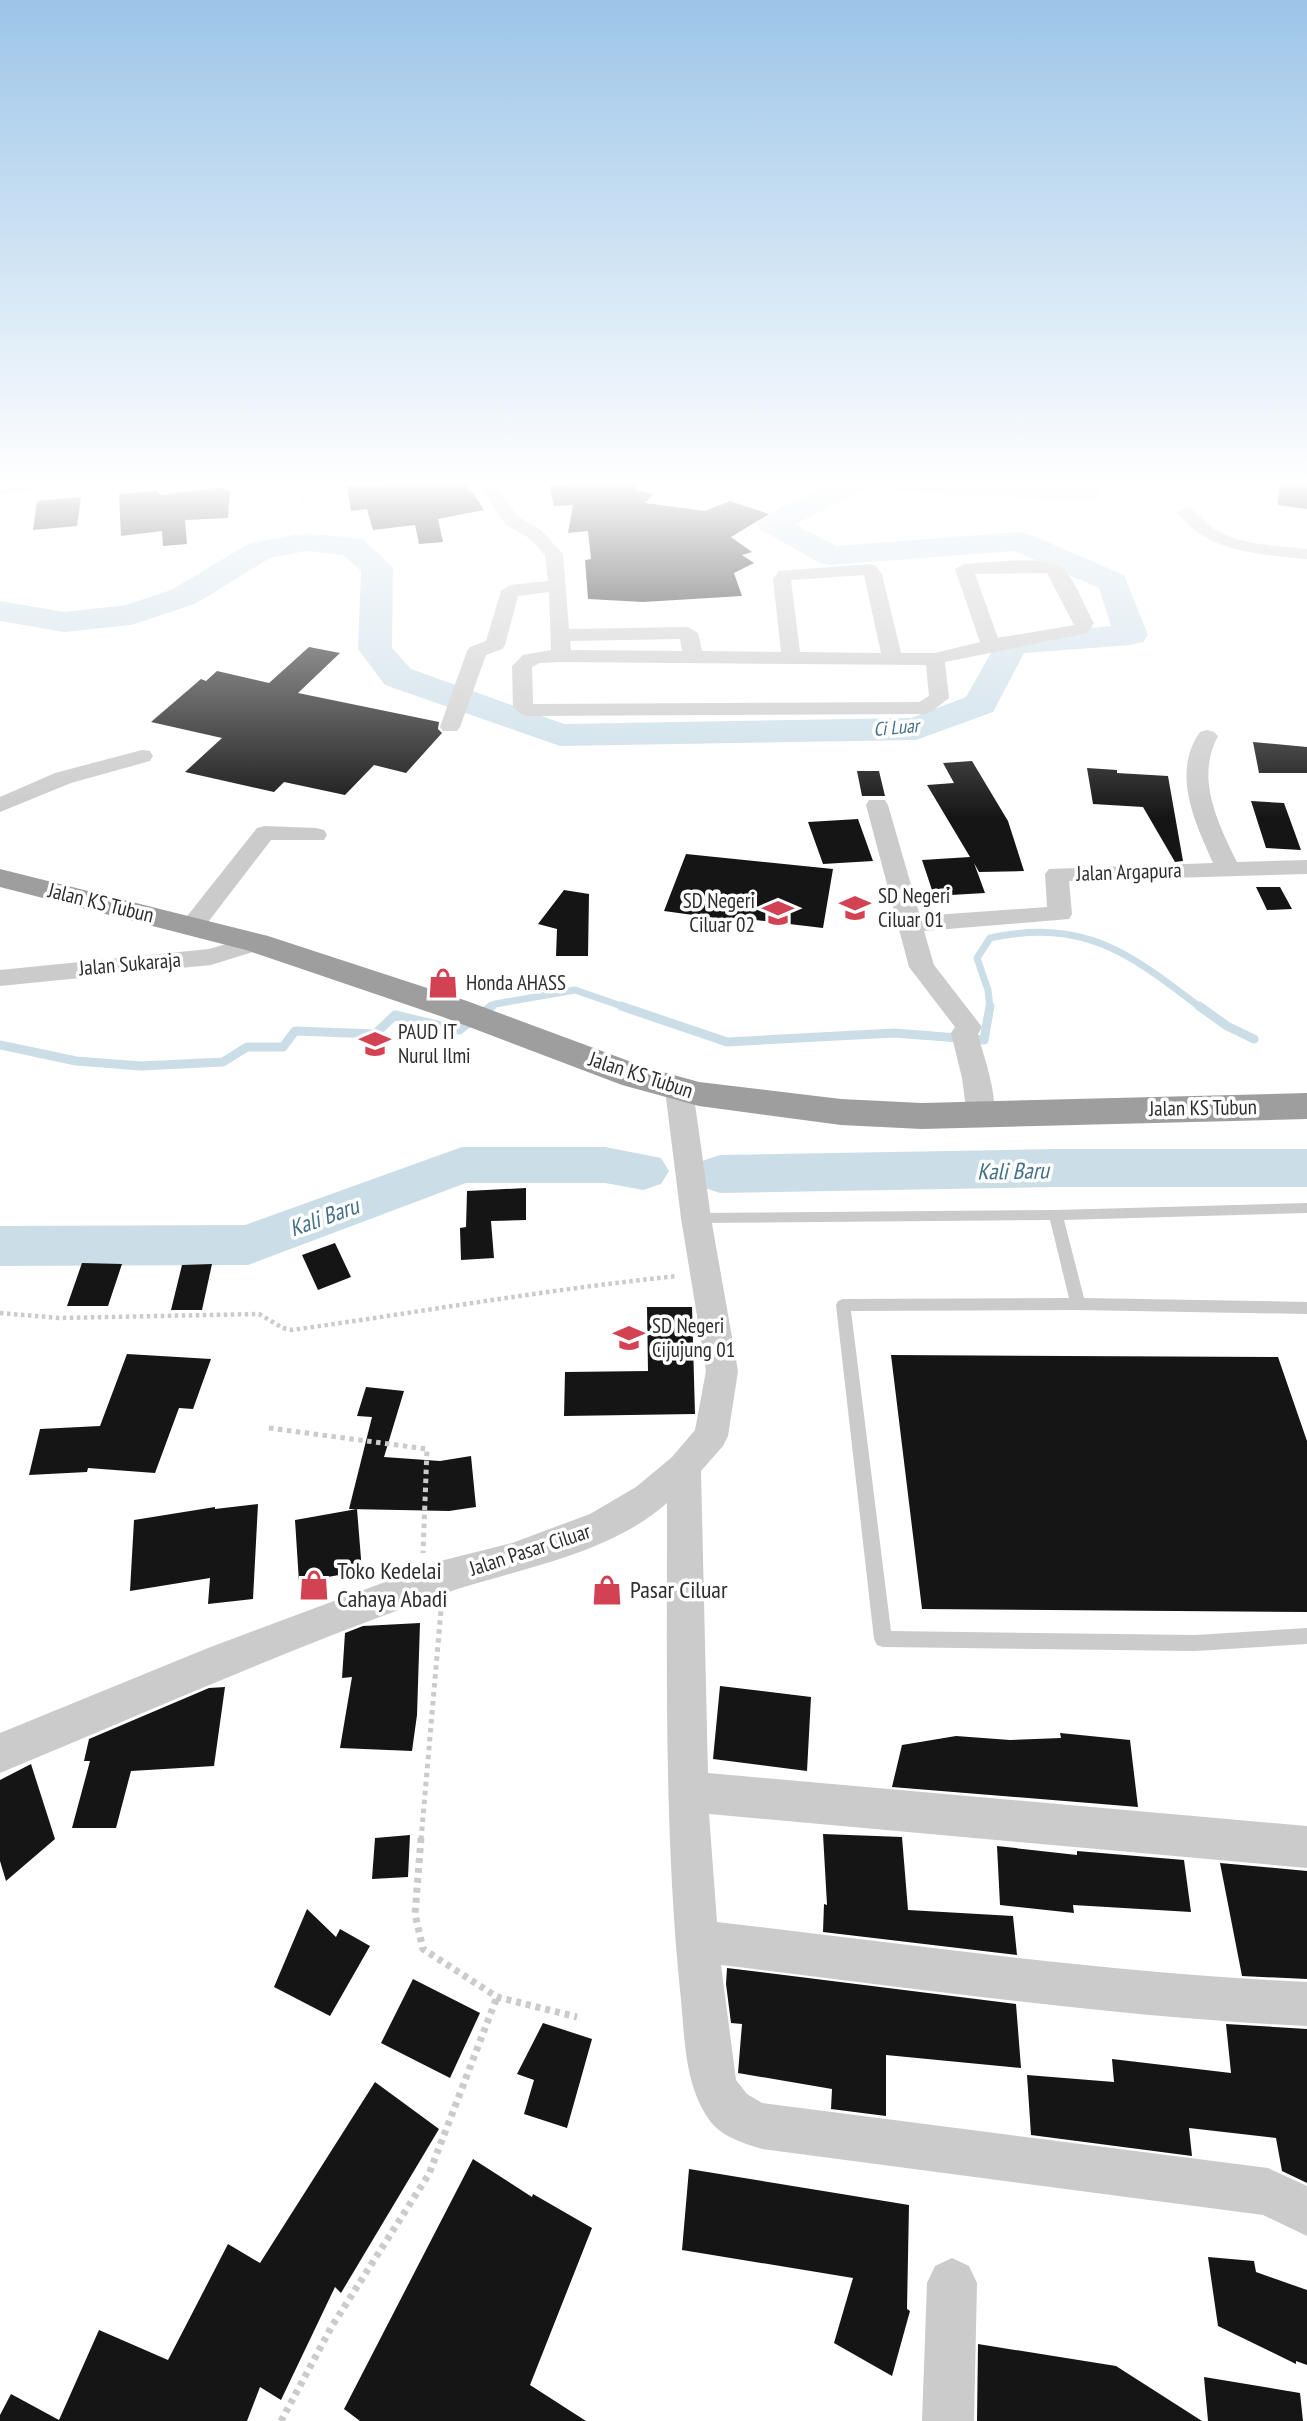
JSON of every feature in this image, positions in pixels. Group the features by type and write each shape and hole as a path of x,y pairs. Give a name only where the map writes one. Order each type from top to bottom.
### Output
{"highway":[{"name":"Jalan KS Tubun","path":"0,878 257,943 455,1009 679,1090 841,1112 922,1116 1307,1106"}],"street":[{"path":"450,727 477,651 495,645 510,592"},
{"path":"558,592 561,656"},
{"path":"783,592 791,657"},
{"path":"877,592 892,657"},
{"path":"972,592 991,645"},
{"path":"935,659 939,698 924,708 528,710 523,707 522,666 525,661 536,657 935,659 991,645 1081,629 1084,623 1068,592"},
{"path":"688,611 688,633 693,657"},
{"path":"562,635 688,633"},
{"path":"1207,736 1198,757 1198,779 1211,828 1228,869"},
{"path":"0,805 63,778 142,756"},
{"path":"877,805 922,967 969,1027 964,1033 981,1115"},
{"path":"193,925 265,833 316,835"},
{"name":"Jalan Argapura","path":"911,924 1060,914 1057,874 1307,867"},
{"name":"Jalan Sukaraja","path":"0,978 211,957 257,943"},
{"name":"Jalan Pasar Ciluar","path":"0,1753 208,1666 433,1581 512,1559 603,1525 648,1497 684,1467 711,1436 722,1371 694,1204 679,1090"},
{"path":"684,1467 689,1792 696,1941 714,2079 723,2101 743,2119 762,2126 1268,2193 1307,2212"},
{"path":"689,1792 1307,1847"},
{"path":"696,1941 1099,1988 1219,2000 1307,2004"},
{"path":"948,2421 952,2283"}],"lane":[{"path":"694,1204 1056,1214 1307,1208"},
{"path":"1056,1214 1078,1304"},
{"path":"1307,1308 1078,1304 843,1305 883,1639 1195,1643 1307,1636"}],"path":[{"path":"0,1313 60,1318 242,1313 259,1314 292,1330 457,1307 579,1286 707,1273"},
{"path":"269,1428 427,1449 433,1581 415,1914 423,1949 497,1997 577,2017"},
{"path":"281,2421 332,2326 429,2174 497,1997"}],"building":[{"path":"587,592 741,592 742,596 643,602 588,599"},
{"path":"309,647 340,653 298,693 439,722 438,729 442,733 406,773 374,765 345,795 284,782 274,792 185,772 222,738 151,722 201,679 206,681 217,671 269,683"},
{"path":"1253,742 1307,747 1307,773 1259,773"},
{"path":"972,761 1008,821 1024,871 979,872 974,863 985,893 934,896 922,860 970,857 927,785 954,783 943,763"},
{"path":"1087,768 1168,776 1183,861 1175,862 1143,807 1093,804"},
{"path":"857,771 879,771 885,796 862,796"},
{"path":"1251,801 1284,803 1301,850 1266,848"},
{"path":"858,819 873,861 823,864 808,822"},
{"path":"686,854 833,869 823,928 738,918 737,921 664,911"},
{"path":"1256,887 1280,887 1292,909 1267,910"},
{"path":"564,890 589,894 588,956 556,956 557,929 538,924"},
{"path":"526,1188 526,1220 491,1221 494,1258 461,1260 460,1228 466,1227 467,1191"},
{"path":"335,1243 351,1277 318,1290 302,1255"},
{"path":"82,1263 122,1264 108,1306 67,1306"},
{"path":"212,1264 202,1310 171,1310 182,1265"},
{"path":"647,1307 692,1307 695,1414 564,1416 565,1372 648,1371"},
{"path":"127,1354 211,1359 193,1409 179,1408 155,1473 88,1468 87,1472 29,1475 40,1429 100,1426"},
{"path":"891,1355 1278,1357 1307,1441 1307,1612 922,1609"},
{"path":"366,1387 404,1391 384,1457 440,1461 471,1456 476,1507 449,1511 349,1509 372,1417 357,1416"},
{"path":"258,1504 253,1599 208,1604 210,1578 130,1591 134,1520 215,1507"},
{"path":"357,1509 362,1571 299,1582 295,1520"},
{"path":"420,1623 417,1715 412,1751 340,1748 352,1677 342,1678 345,1633 363,1626"},
{"path":"720,1686 811,1697 807,1771 713,1759"},
{"path":"225,1687 214,1766 131,1771 116,1828 72,1828 90,1761 84,1761 89,1739 209,1688"},
{"path":"1060,1733 1130,1740 1138,1807 892,1787 902,1745 956,1736 1010,1740 1061,1738"},
{"path":"31,1764 55,1839 6,1881 0,1861 0,1780"},
{"path":"823,1834 902,1837 908,1910 1013,1916 1017,1955 823,1932 824,1904 827,1905"},
{"path":"410,1835 408,1877 372,1879 375,1838"},
{"path":"997,1846 1077,1855 1077,1851 1184,1860 1191,1912 1073,1905 1074,1913 1000,1905"},
{"path":"1220,1863 1307,1871 1307,1979 1242,1976"},
{"path":"307,1909 336,1937 340,1929 370,1946 330,2016 274,1987"},
{"path":"727,1968 1016,2004 1021,2068 886,2055 886,2116 831,2109 832,2089 738,2073 742,2024 731,2023 726,1984"},
{"path":"413,1979 480,2013 450,2078 381,2043"},
{"path":"543,2023 592,2039 567,2128 524,2114 534,2080 517,2074"},
{"path":"1226,2024 1307,2029 1307,2183 1282,2171 1276,2138 1189,2128 1192,2156 1031,2135 1027,2075 1114,2082 1112,2059 1231,2073"},
{"path":"375,2082 439,2129 341,2293 335,2287 281,2400 260,2387 247,2421 0,2421 0,2415 11,2394 59,2420 99,2330 168,2360 228,2244 260,2263"},
{"path":"473,2159 532,2197 533,2194 592,2228 530,2385 586,2421 360,2421 344,2409"},
{"path":"689,2169 909,2205 907,2309 910,2311 892,2376 834,2343 853,2278 682,2250"},
{"path":"1208,2257 1254,2261 1256,2272 1307,2290 1307,2365 1296,2361 1296,2364 1218,2326"},
{"path":"978,2344 1116,2366 1202,2421 977,2421"},
{"path":"1204,2377 1300,2393 1303,2421 1208,2421"}],"waterway":[{"name":"Ci Luar","path":"0,611 64,622 131,615 191,592"},
{"name":"Ci Luar","path":"376,592 375,649 398,677 560,735 916,729 980,704 1012,644 1131,635 1116,592"},
{"path":"990,1007 988,990 977,958 990,938 1023,933 1053,933 1080,937 1128,956 1201,1008"},
{"path":"490,1008 495,1004 575,990 627,1008"},
{"path":"0,1045 76,1061 141,1066 223,1062 247,1047 283,1047 295,1031 375,1034 395,1015 459,1030 492,1006"},
{"path":"621,1006 727,1042 894,1033 984,1040 990,1007"},
{"path":"1199,1006 1227,1026 1254,1039"},
{"name":"Kali Baru","path":"0,1246 248,1245 462,1165 605,1165 643,1171"},
{"name":"Kali Baru","path":"720,1174 1055,1168 1307,1168"}],"place":[{"name":"SD Negeri Ciluar 01","path":"855,908"},
{"name":"SD Negeri Ciluar 02","path":"778,913"},
{"name":"Honda AHASS","path":"443,983"},
{"name":"PAUD IT Nurul Ilmi","path":"375,1044"},
{"name":"SD Negeri Cijujung 01","path":"629,1338"},
{"name":"Toko Kedelai Cahaya Abadi","path":"314,1585"},
{"name":"Pasar Ciluar","path":"607,1590"}]}
